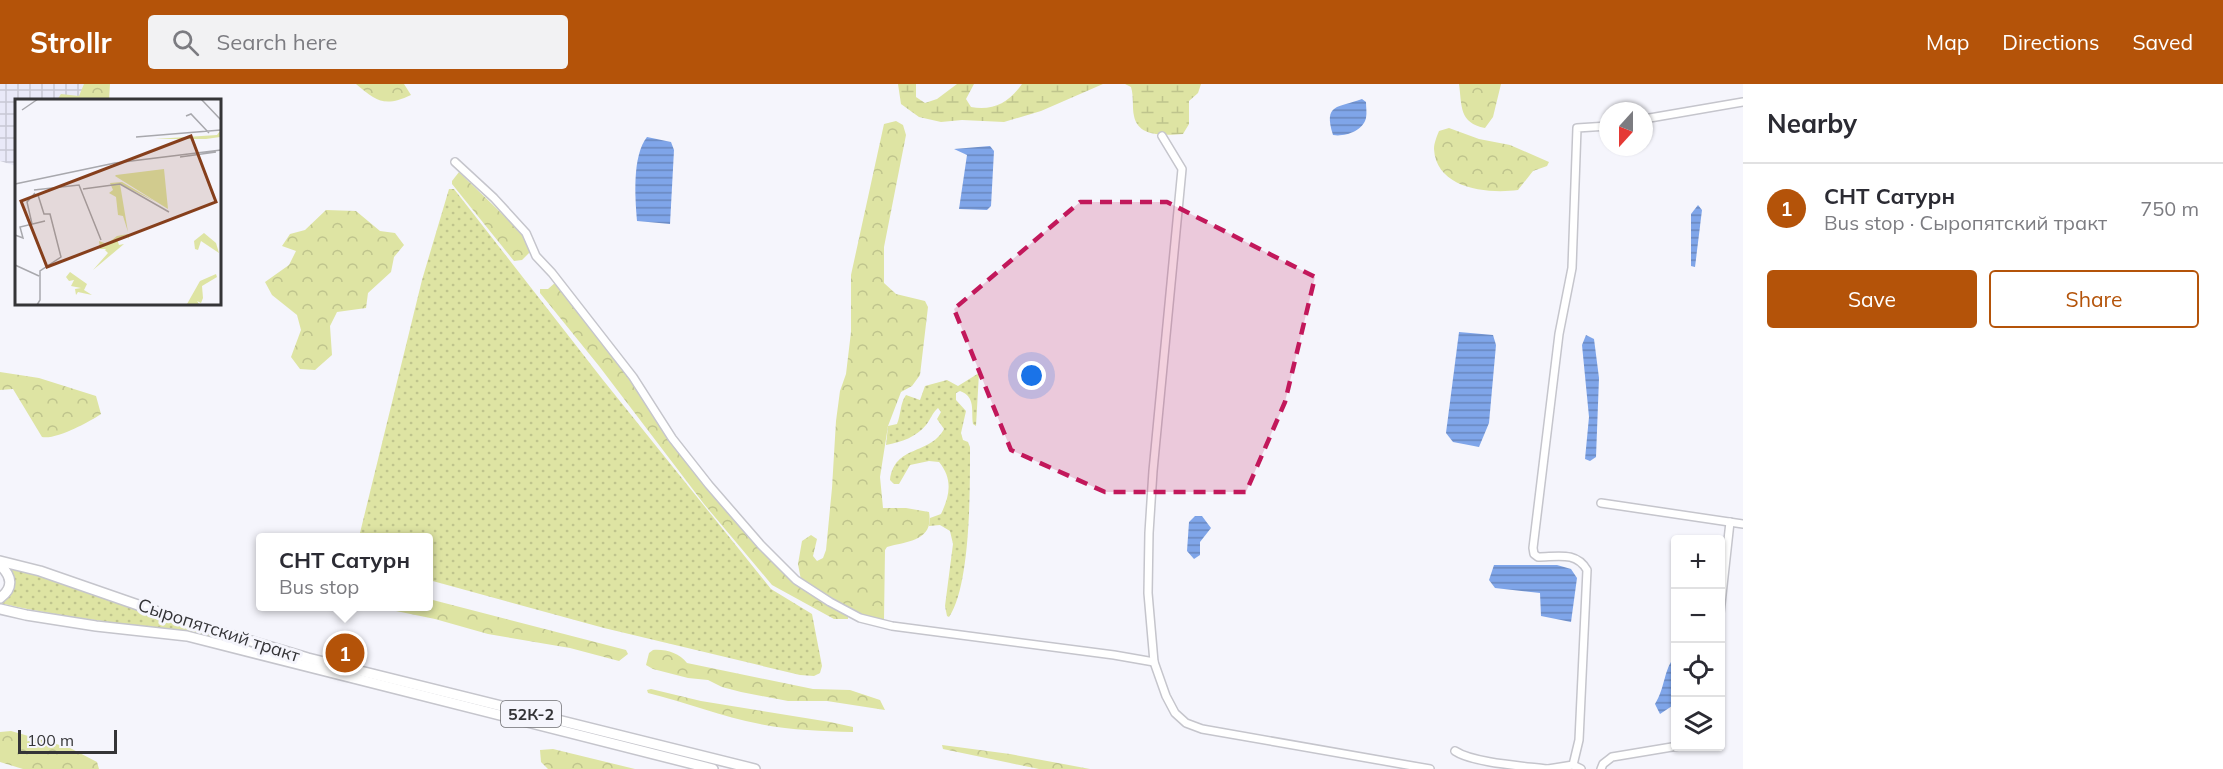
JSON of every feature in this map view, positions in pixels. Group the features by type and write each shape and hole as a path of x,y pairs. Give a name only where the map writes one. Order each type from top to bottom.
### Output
{"main road":[{"path":"0,563 10,582 8,591 0,598"},
{"name":"Сыропятский тракт","path":"0,563 40,571 187,622 308,658 755,769"},
{"name":"Сыропятский тракт","path":"0,609 96,626 188,636 713,769"}],"street":[{"path":"1653,117 1743,102"},
{"path":"1573,765 1579,740 1587,570 1582,561 1569,556 1538,557 1534,554 1533,548 1559,334 1572,268 1577,128 1599,127"},
{"path":"1162,136 1182,169 1149,533 1148,593 1154,662 1173,708 1186,723 1202,729 1431,769"},
{"path":"455,162 494,198 526,234 536,256 552,273 633,377 678,446 761,545 796,580 860,618 892,626 1154,662"},
{"path":"1601,503 1743,524"},
{"path":"1723,589 1730,522"},
{"path":"1601,769 1603,764 1612,758 1671,748"},
{"path":"1455,751 1460,755 1475,758 1547,769 1573,765 1581,769"}],"highlighted area":[{"path":"1080,202 1167,202 1315,277 1285,402 1246,492 1105,492 1011,450 954,309"}],"shaded area":[{"path":"0,84 103,84 101,99 15,99 15,166 0,161"}],"green space":[{"path":"84,84 110,84 109,99 58,99 61,94 79,96"},
{"path":"356,84 404,84 411,95 394,101 382,101"},
{"path":"898,84 916,84 916,97 925,103 937,99 957,84 974,84 966,99 971,107 987,108 1000,104 1012,96 1022,84 1103,84 1041,111 1004,122 962,120 941,122 919,117 901,104"},
{"path":"1125,84 1201,84 1198,93 1189,101 1189,124 1183,134 1154,134 1141,128 1134,116 1131,87"},
{"path":"1459,84 1501,84 1493,117 1485,128 1477,126 1466,118"},
{"path":"896,121 903,125 906,135 884,247 884,283 896,294 925,301 928,307 920,375 912,386 901,392 888,426 880,477 883,508 906,508 929,512 929,522 928,529 918,538 887,547 885,550 884,620 852,611 819,593 801,580 798,564 802,541 811,535 817,539 813,556 817,561 823,558 826,550 836,421 840,391 846,374 851,332 851,275 884,124"},
{"path":"1449,128 1479,139 1510,145 1549,162 1547,166 1533,171 1518,190 1492,191 1466,186 1454,181 1444,173 1437,162 1434,144 1439,131"},
{"path":"459,172 524,235 531,251 522,260 514,261 452,184"},
{"path":"449,189 454,189 603,380 771,589 812,614 822,666 820,673 814,676 800,675 604,628 433,581 433,533 360,533 422,280"},
{"path":"326,210 356,211 380,231 395,233 404,245 394,257 391,272 368,293 366,308 337,312 330,326 332,355 315,370 300,369 291,357 301,330 297,315 272,295 265,282 289,265 296,251 282,246 290,234 305,230"},
{"path":"556,282 631,379 693,470 736,523 801,588 848,614 848,619 834,619 772,585 704,504 540,293 540,289 548,289"},
{"path":"0,372 39,378 96,396 101,414 64,433 42,437 13,389 0,390"},
{"path":"979,373 976,426 973,424 971,400 960,391 956,393 956,400 966,411 961,433 963,440 968,442 970,447 969,510 962,583 949,617 945,606 953,544 950,531 940,525 929,526 930,518 941,514 948,494 948,481 943,468 939,462 929,461 910,465 899,484 894,484 890,480 898,461 930,443 944,429 937,419 941,412 938,408 926,425 913,436 886,445 888,426 897,424 906,395 920,400 925,386 947,380 958,386"},
{"path":"7,566 54,580 231,642 0,603 9,596 15,582"},
{"path":"433,600 626,650 628,654 619,661 570,648 488,634 396,611 433,611"},
{"path":"653,650 672,652 687,663 813,689 850,690 880,700 885,710 827,701 788,701 741,692 708,680 688,678 653,669 646,665 649,653"},
{"path":"647,690 701,701 830,722 853,727 853,732 795,729 746,721 648,693"},
{"path":"11,731 70,748 97,762 99,769 23,769 0,762 0,732"},
{"path":"942,745 1010,754 1090,769 1039,769 943,749"},
{"path":"553,749 635,769 548,769 541,762 540,750"}],"water":[{"path":"1362,99 1366,102 1364,123 1357,130 1348,134 1333,135 1330,125 1331,112 1335,108"},
{"path":"647,137 671,142 674,150 670,224 637,221 635,189 637,166 642,145"},
{"path":"990,146 994,151 991,206 987,210 959,209 967,155 954,149"},
{"path":"1698,205 1702,210 1695,267 1691,266 1691,214"},
{"path":"1459,332 1493,335 1496,345 1489,423 1479,447 1453,442 1446,433"},
{"path":"1586,335 1594,339 1599,378 1596,457 1590,461 1585,459 1589,417 1582,345"},
{"path":"1195,516 1202,516 1211,528 1200,542 1200,555 1194,559 1187,551 1189,522"},
{"path":"1494,565 1557,565 1571,569 1577,578 1571,622 1541,616 1540,593 1495,588 1489,580"},
{"path":"1671,662 1671,707 1660,714 1655,704"}],"place":[{"name":"СНТ Сатурн","path":"345,653"}]}
